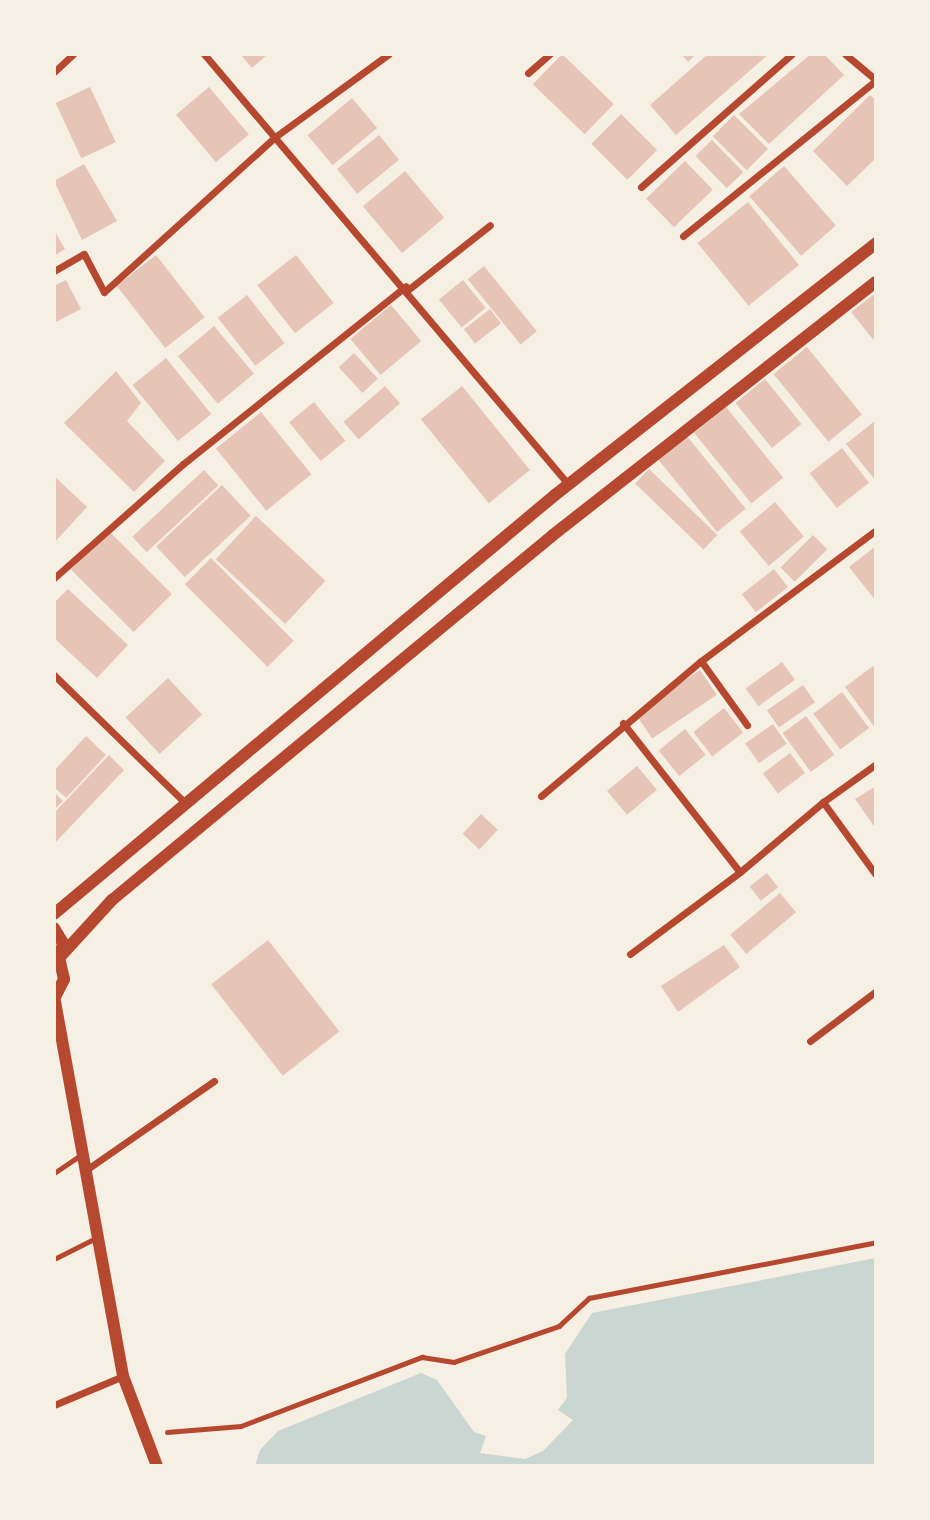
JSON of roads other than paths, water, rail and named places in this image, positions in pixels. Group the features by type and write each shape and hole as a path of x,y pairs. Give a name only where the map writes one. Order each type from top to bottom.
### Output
{"street":[{"path":"54,72 73,54"},
{"path":"204,54 408,288 569,485"},
{"path":"54,271 84,254 104,292 275,137 389,54"},
{"path":"528,73 550,54"},
{"path":"641,187 792,54"},
{"path":"682,236 876,80 845,54"},
{"path":"54,579 173,473 490,225"},
{"path":"59,911 184,802 569,485 876,243"},
{"path":"57,961 112,900 553,535 876,282"},
{"path":"541,796 623,723 701,661 876,530"},
{"path":"701,661 747,725"},
{"path":"54,675 184,802"},
{"path":"623,723 740,872"},
{"path":"630,954 740,872 823,803 876,764"},
{"path":"823,803 876,875"},
{"path":"54,928 63,943 57,961 64,979 55,996 59,1047 84,1153 123,1376 157,1466"},
{"path":"810,1041 876,990"},
{"path":"86,1170 214,1081"},
{"path":"54,1405 123,1376"}],"lane":[{"path":"54,1173 84,1153"},
{"path":"54,1259 99,1237"}]}
